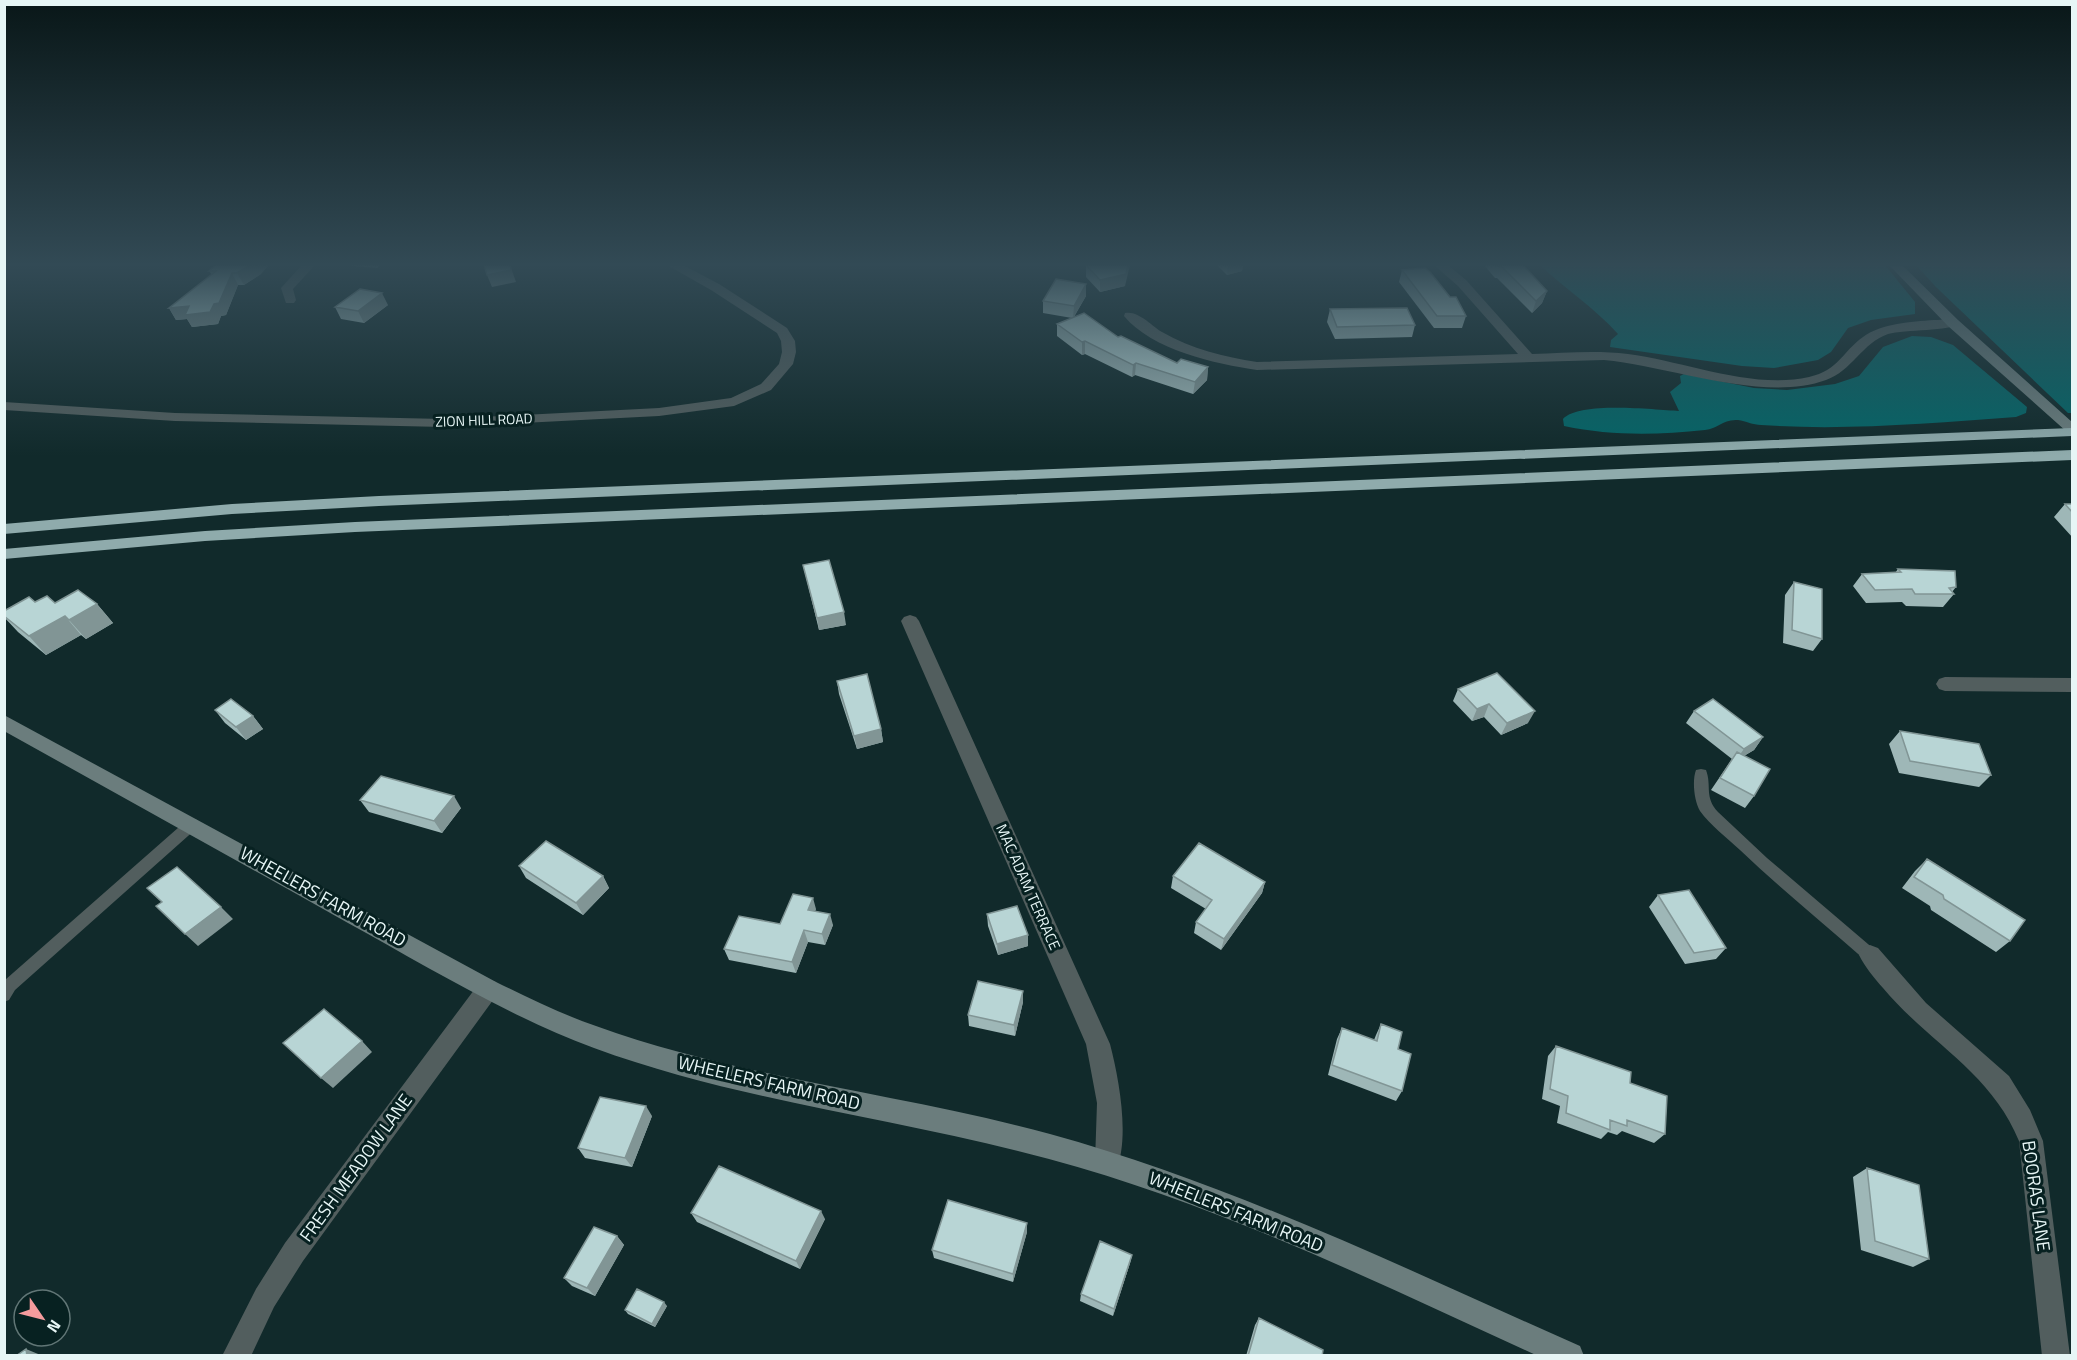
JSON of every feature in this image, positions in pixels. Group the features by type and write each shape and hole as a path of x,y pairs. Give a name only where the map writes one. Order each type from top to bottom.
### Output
{"highway":[{"path":"4,529 211,511 379,501 2073,430"},
{"path":"4,554 183,537 365,526 2073,455"}],"main road":[{"path":"1959,328 2073,430"},
{"name":"WHEELERS FARM ROAD","path":"4,722 488,989 560,1023 611,1043 665,1059 764,1084 916,1114 1107,1162 1214,1200 1283,1228 1570,1356"}],"street":[{"name":"ZION HILL ROAD","path":"4,406 175,417 444,423 658,412 734,402 766,387 782,370 789,352 788,341 778,328"},
{"path":"1148,328 1193,352 1215,359 1257,366 1527,357 1628,357 1755,381 1802,382 1835,370 1873,336 1899,328"},
{"path":"1502,328 1527,357"},
{"name":"MAC ADAM TERRACE","path":"910,621 1098,1044 1106,1071 1110,1101 1107,1162"},
{"path":"1945,684 2073,685"},
{"name":"BOORAS LANE","path":"1870,955 1891,982 1925,1017 1990,1071 2008,1092 2022,1115 2031,1141 2056,1356"},
{"name":"FRESH MEADOW LANE","path":"236,1356 265,1298 294,1252 488,989"}],"lane":[{"path":"1701,774 1705,807 1713,816 1762,862 1870,955"},
{"path":"4,995 10,985 192,824"}],"shaded area":[{"path":"1612,328 1848,328 1831,352 1818,360 1774,368 1742,366 1610,347 1611,340 1618,334"},
{"path":"1979,328 2072,328 2072,413 2068,413"},
{"path":"1912,336 1931,337 1953,345 2027,407 2026,413 2016,417 1856,427 1793,427 1733,420 1705,430 1652,434 1599,432 1564,426 1563,419 1572,413 1585,410 1618,408 1679,411 1670,392 1681,383 1680,376 1684,374 1754,388 1787,390 1835,384 1859,376 1883,347"}],"building":[{"path":"1063,328 1106,328 1118,337 1121,336 1177,363 1181,359 1208,367 1195,382 1136,363 1133,365 1085,341 1082,342"},
{"path":"2065,504 2073,504 2073,513"},
{"path":"829,560 844,612 817,618 803,565"},
{"path":"1898,569 1955,571 1956,587 1949,588 1954,594 1915,594 1912,589 1875,590 1862,574 1901,572"},
{"path":"1794,582 1822,589 1822,639 1792,630"},
{"path":"78,590 97,604 69,620 65,616 29,636 4,616 4,611 29,597 35,602 47,596 55,603"},
{"path":"1497,673 1535,711 1507,723 1489,704 1477,709 1458,689"},
{"path":"867,674 881,729 854,736 837,681"},
{"path":"231,699 253,716 236,727 215,710"},
{"path":"1713,699 1763,737 1744,749 1694,711"},
{"path":"1900,731 1979,744 1991,775 1910,761"},
{"path":"1737,752 1770,769 1754,796 1720,778"},
{"path":"381,776 454,796 434,821 360,800"},
{"path":"546,841 603,876 576,903 519,866"},
{"path":"1199,843 1265,882 1224,939 1196,922 1212,900 1173,876"},
{"path":"1927,859 2025,920 2010,941 1914,877"},
{"path":"177,867 221,907 185,934 156,906 162,902 147,888"},
{"path":"1689,890 1726,948 1694,953 1658,895"},
{"path":"793,894 813,898 808,910 830,914 822,934 804,930 792,962 724,949 739,916 780,924"},
{"path":"1017,906 1028,935 997,944 987,914"},
{"path":"978,981 1023,991 1014,1025 968,1015"},
{"path":"324,1009 362,1041 321,1078 283,1043"},
{"path":"1381,1024 1402,1032 1398,1049 1411,1054 1402,1091 1332,1065 1342,1028 1377,1041"},
{"path":"1556,1046 1631,1072 1630,1083 1667,1096 1665,1134 1627,1120 1627,1126 1610,1120 1610,1130 1566,1113 1568,1096 1550,1089"},
{"path":"600,1097 646,1106 625,1158 578,1148"},
{"path":"719,1166 821,1211 796,1261 691,1213"},
{"path":"1867,1168 1919,1185 1929,1259 1875,1241"},
{"path":"948,1200 1027,1223 1013,1274 932,1250"},
{"path":"594,1227 617,1236 587,1288 564,1278"},
{"path":"1100,1241 1132,1255 1114,1309 1081,1294"},
{"path":"637,1289 664,1302 652,1324 625,1310"},
{"path":"1259,1318 1323,1350 1322,1356 1248,1356"},
{"path":"26,1349 27,1356 16,1356"}]}
